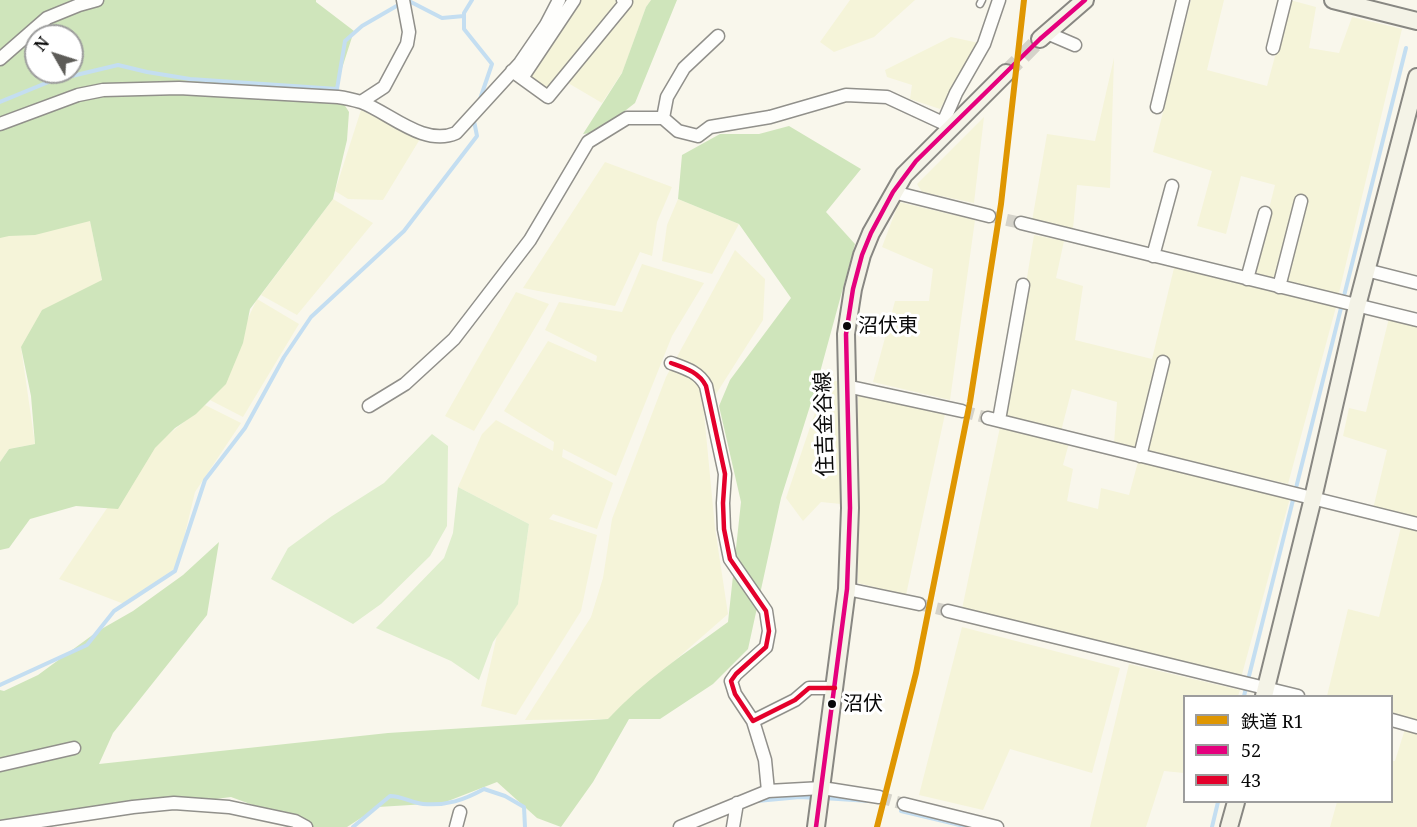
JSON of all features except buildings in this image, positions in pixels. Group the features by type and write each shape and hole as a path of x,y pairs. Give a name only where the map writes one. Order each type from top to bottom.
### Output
{"main road":[{"path":"1044,36 1085,0"},
{"path":"1333,0 1417,21"},
{"name":"住吉金谷線","path":"816,827 847,589 850,508 846,334 853,290 871,232 893,192 946,126 1006,73"},
{"path":"1257,689 1348,304 1366,270 1416,87"},
{"path":"1229,827 1235,803"}],"street":[{"path":"0,59 47,18 97,0"},
{"path":"517,75 560,0"},
{"path":"0,124 78,95 103,90 179,88 338,97 361,102 425,134 445,138 456,133 485,101 517,75 574,0"},
{"path":"517,75 548,98 626,2 623,0"},
{"path":"369,406 405,384 454,339 530,240 588,141 627,118 663,118 678,131 698,136 710,127 770,117 846,95 887,97 946,126 956,93 984,44 999,0"},
{"path":"1157,107 1183,0"},
{"path":"1273,48 1285,0"},
{"path":"361,102 384,87 407,44 409,32 404,5"},
{"path":"663,118 667,97 684,68 718,36"},
{"path":"1044,36 1075,45"},
{"path":"1153,255 1172,186"},
{"path":"893,192 989,216"},
{"path":"1279,287 1301,201"},
{"path":"1247,279 1265,213"},
{"path":"1021,223 1417,320"},
{"path":"1366,270 1417,283"},
{"path":"1023,285 993,419 1417,524"},
{"path":"1140,456 1163,362"},
{"path":"671,363 692,370 706,386 726,474 723,503 724,529 730,559 766,611 769,631 766,647 731,681 735,694 753,721 765,760 768,791"},
{"path":"846,386 962,411"},
{"path":"847,589 919,604"},
{"path":"948,611 1257,689 1293,695"},
{"path":"753,721 795,700 809,688 835,688"},
{"path":"1393,720 1417,727"},
{"path":"0,765 74,748"},
{"path":"680,827 768,791 822,788 879,797"},
{"path":"2,827 174,803 229,807 295,821 306,827"},
{"path":"733,827 737,803"},
{"path":"904,804 997,827"},
{"path":"456,827 460,812"}],"green space":[{"path":"0,0 316,0 354,31 335,90 349,112 347,140 333,199 250,309 243,343 226,384 196,414 175,428 155,448 118,509 76,506 30,519 9,548 0,550 0,462 9,449 35,444 31,396 21,347 42,310 102,280 90,221 35,235 0,238"},
{"path":"575,0 651,0 646,7 623,71 602,103 563,80 548,97 522,78"},
{"path":"651,0 677,0 635,103 598,132 583,134 622,73 646,7"},
{"path":"850,0 915,0 874,37 834,52 820,42"},
{"path":"1191,0 1224,0 1207,70 1267,86 1290,0 1316,7 1309,48 1339,53 1352,17 1402,29 1338,297 1252,276 1275,185 1241,176 1226,234 1197,226 1212,171 1153,152"},
{"path":"951,37 979,43 940,109 910,99 912,85 887,77 885,70"},
{"path":"1114,58 1110,188 1077,185 1073,229 1032,221 1047,134 1095,141"},
{"path":"361,110 420,139 383,200 348,199 335,191"},
{"path":"984,117 974,203 922,192 917,184"},
{"path":"789,126 861,169 826,212 855,244 816,387 781,498 748,649 713,684 660,719 629,719 593,782 561,827 537,818 497,782 443,803 378,807 347,827 313,827 231,797 77,817 51,827 0,827 0,690 4,691 38,675 98,631 133,611 183,575 219,542 207,615 113,733 99,764 388,733 608,719 651,680 728,622 741,502 719,406 730,380 791,298 739,224 678,199 682,155 720,134 759,134"},
{"path":"605,162 672,187 657,222 652,256 640,252 615,306 523,288"},
{"path":"333,199 373,223 297,315 261,295"},
{"path":"678,199 739,224 712,274 662,261 667,225"},
{"path":"899,202 975,220 950,400 873,382 895,301 929,301 933,269 882,247"},
{"path":"90,220 102,281 21,347 35,444 9,449 0,462 0,234"},
{"path":"1034,235 1064,241 1056,278 1083,286 1075,340 1152,359 1174,268 1336,307 1288,484 1114,444 1117,402 1072,389 1061,431 1004,417"},
{"path":"735,250 765,279 763,320 704,413 715,528 728,614 608,719 525,720 591,617 603,578 612,519 666,377"},
{"path":"642,264 704,283 672,336 616,476 563,449 562,457 613,483 597,529 553,514 549,519 597,535 581,611 516,715 481,706 497,635 518,603 529,524 458,487 482,434 496,420 553,451 554,442 504,411 548,341 596,362 597,356 545,330 559,302 622,312"},
{"path":"516,292 549,304 474,431 445,416"},
{"path":"257,299 299,324 243,417 210,400"},
{"path":"1389,318 1417,325 1417,519 1373,509 1387,450 1343,436 1349,408 1366,412"},
{"path":"826,380 837,381 841,504 821,502 803,521 786,498"},
{"path":"858,394 945,414 906,595 858,583"},
{"path":"205,405 241,423 195,492 177,567 124,604 59,579 143,455"},
{"path":"1000,427 1069,443 1063,465 1073,469 1067,501 1098,509 1101,488 1129,495 1138,462 1290,498 1241,678 962,609"},
{"path":"432,434 448,446 447,526 430,556 381,604 353,624 271,579 288,548 332,516 384,483"},
{"path":"458,487 529,524 518,604 493,642 479,680 451,661 376,628 444,558 453,533"},
{"path":"1401,527 1417,531 1417,721 1393,714 1393,695 1327,695 1348,609 1379,617"},
{"path":"962,627 1120,668 1092,773 1010,749 983,810 919,795"},
{"path":"1129,664 1240,690 1238,695 1183,695 1183,773 1164,771 1146,827 1090,827"},
{"path":"1405,729 1417,732 1417,827 1330,827 1337,803 1393,803 1393,761 1395,761"}],"waterway":[{"path":"407,0 442,18 464,16"},
{"path":"472,0 464,13 464,29 492,64 479,102"},
{"path":"0,102 51,81 118,65 190,79 337,89 345,41 362,26 400,4"},
{"path":"1244,695 1406,48"},
{"path":"0,685 87,645 114,611 175,571 205,480 245,428 284,357 311,317 404,231 477,136 474,121"},
{"path":"353,827 390,796 419,803 440,804 462,799 484,789 505,796 524,807 525,827"},
{"path":"757,801 815,798"},
{"path":"823,798 869,801"},
{"path":"1212,827 1218,803"},
{"path":"901,811 968,827"}],"tunnel":[{"path":"1006,73 1040,39"},
{"path":"989,216 1021,223"},
{"path":"962,411 988,418"},
{"path":"919,604 948,611"},
{"path":"879,797 904,804"}],"rail line":[{"name":"R1","path":"877,827 916,673 970,402 1001,204 1024,0"}],"transit line":[{"name":"52","path":"816,827 847,589 850,508 846,334 853,289 862,255 893,192 916,161 1040,39 1085,0"},
{"name":"43","path":"671,363 696,374 706,386 725,474 724,529 730,559 766,611 769,631 766,647 731,681 735,694 753,721 795,700 809,688 835,688"}],"place":[{"name":"沼伏東","path":"847,326"},
{"name":"沼伏","path":"832,704"}]}
